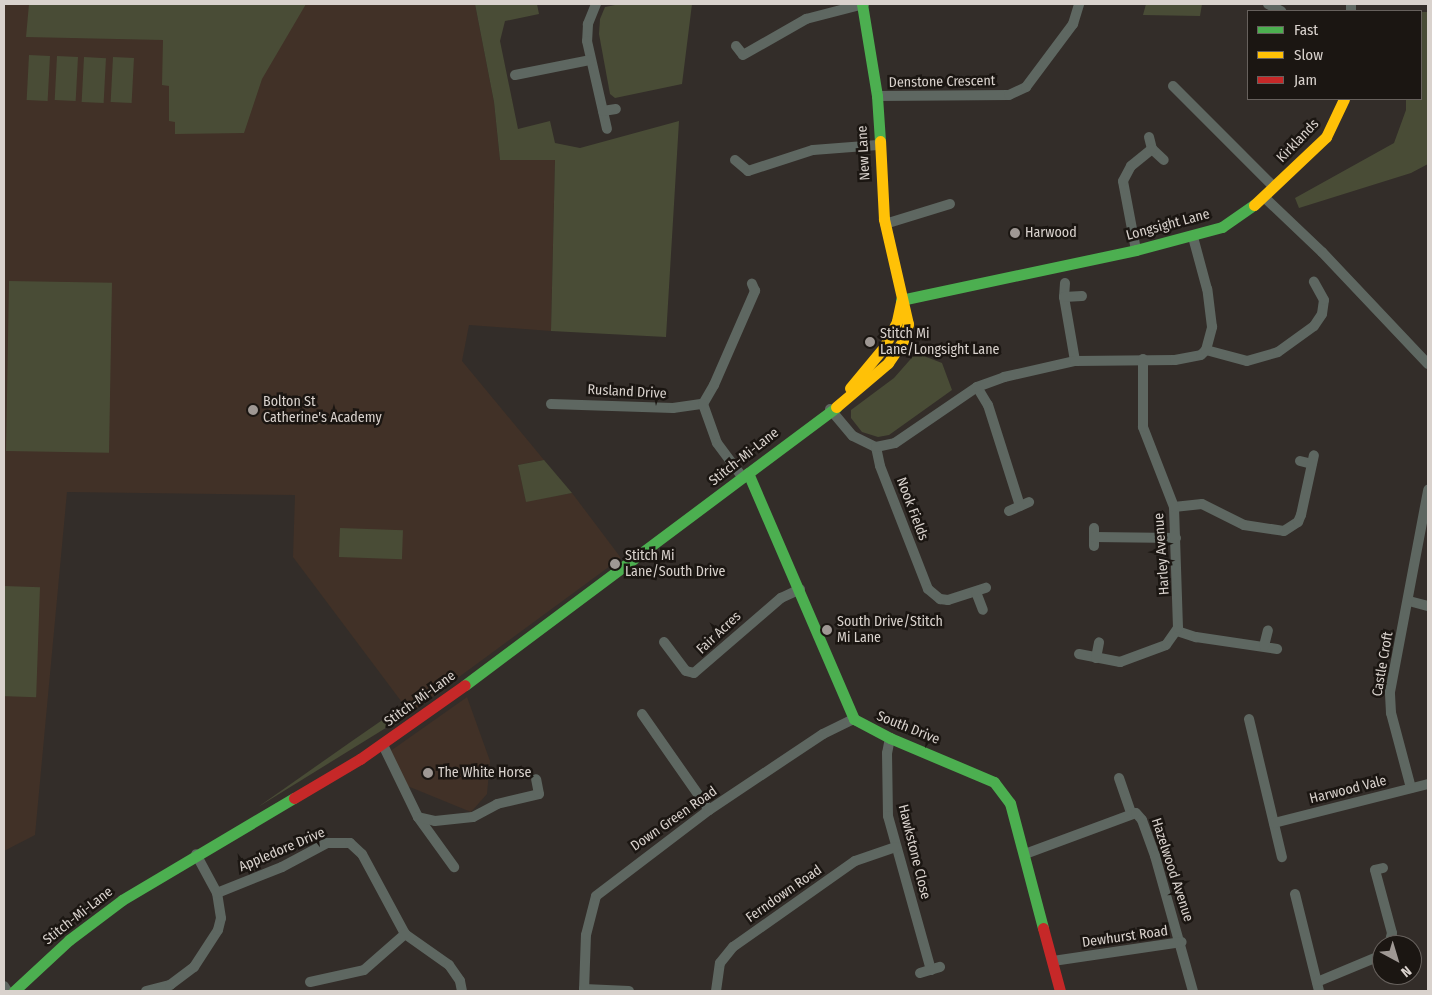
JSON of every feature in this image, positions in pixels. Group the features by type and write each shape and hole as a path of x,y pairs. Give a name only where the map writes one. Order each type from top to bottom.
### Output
{"street":[{"path":"596,4 588,24 590,60 607,129"},
{"path":"736,46 743,55 806,19 863,4"},
{"name":"New Lane","path":"863,4 877,96 878,145 885,224 901,300"},
{"name":"Denstone Crescent","path":"877,96 1008,95 1026,87 1073,24 1079,4"},
{"path":"515,75 590,60"},
{"path":"1173,86 1274,187"},
{"name":"Kirklands","path":"1264,198 1326,137 1344,100"},
{"path":"603,112 616,109"},
{"path":"1149,137 1152,149 1164,160"},
{"path":"736,160 748,170 813,150 878,145"},
{"path":"1136,250 1123,181 1131,166 1152,149"},
{"path":"1264,198 1322,252 1428,364"},
{"name":"Longsight Lane","path":"901,300 1193,237 1236,220 1264,198"},
{"path":"885,224 950,204"},
{"path":"830,409 852,436 876,447 895,443 977,387 1004,377 1075,361 1194,359 1206,350 1212,327 1210,309 1193,237"},
{"path":"1206,350 1247,361 1278,352 1314,326 1322,314 1324,300 1314,282"},
{"path":"1065,283 1064,296 1075,361"},
{"path":"745,476 717,443 702,404 714,385 755,292 752,284"},
{"path":"1064,296 1082,296"},
{"name":"Stitch-Mi-Lane","path":"14,991 94,920 196,854 382,745 745,476 830,409 876,376 896,352 908,324 901,300"},
{"name":"Harley Avenue","path":"1143,359 1143,427 1174,507 1180,621 1177,630"},
{"path":"977,387 988,404 1024,504 1009,511"},
{"name":"Rusland Drive","path":"551,404 673,408 702,404"},
{"name":"Nook Fields","path":"876,447 880,466 928,589 940,599 948,600 981,590 983,610"},
{"path":"1174,507 1202,504 1244,525 1284,531 1298,522 1301,515 1313,459 1300,461"},
{"name":"South Drive","path":"745,476 800,589 854,719 890,738 964,766 994,782 1010,803 1060,991"},
{"name":"Castle Croft","path":"1411,788 1391,713 1390,692 1409,601 1428,490"},
{"path":"1094,537 1176,538"},
{"name":"Fair Acres","path":"664,642 686,671 694,673 781,598 800,589"},
{"path":"1409,601 1428,606"},
{"path":"1079,654 1120,662 1166,645 1177,630 1196,637 1277,649"},
{"path":"1264,646 1268,630"},
{"path":"1096,658 1099,642"},
{"path":"642,714 709,810"},
{"name":"Down Green Road","path":"584,990 586,935 596,896 709,810 824,734 854,719"},
{"path":"1249,719 1257,732 1282,857"},
{"name":"Hawkstone Close","path":"890,738 886,793 896,847 935,968 920,973"},
{"path":"382,745 418,817 454,867"},
{"name":"Hazelwood Avenue","path":"1119,778 1132,813 1142,820 1182,942"},
{"path":"418,817 435,821 473,817 497,804 540,794 536,780"},
{"name":"Harwood Vale","path":"1274,823 1428,784"},
{"name":"Hazelwood Avenue","path":"1025,854 1132,813"},
{"name":"Appledore Drive","path":"217,893 282,868 327,843 341,841 350,843 362,854 405,934 449,965 460,980 462,991"},
{"name":"Ferndown Road","path":"716,991 720,964 733,946 855,861 896,847"},
{"path":"146,991 170,988 194,967 213,943 221,918 217,893 196,854"},
{"path":"1383,868 1375,870 1392,935"},
{"path":"1295,894 1318,987 1372,960"},
{"path":"309,981 364,970 405,934"},
{"name":"Dewhurst Road","path":"1053,961 1182,942 1193,991"},
{"path":"4,986 7,991"},
{"path":"584,990 629,991"}],"shaded area":[{"name":"Bolton St Catherine's Academy","path":"4,4 475,4 494,102 500,160 555,159 551,331 469,325 462,361 544,460 518,465 526,501 572,493 621,558 410,713 293,557 295,495 67,492 35,835 4,851"},
{"path":"467,697 490,761 487,794 471,812 405,785 389,752"}],"green space":[{"path":"29,4 306,4 262,79 244,133 175,134 175,122 169,121 169,86 162,85 163,40 26,37"},
{"path":"475,4 537,4 539,14 505,21 500,41 518,129 550,121 555,143 580,148 679,121 666,337 551,331 555,160 500,160 494,102"},
{"path":"620,4 692,4 682,84 615,98 610,94 599,34 600,19 605,7"},
{"path":"1146,4 1202,4 1200,16 1143,15"},
{"path":"1422,12 1428,12 1428,164 1411,173 1299,208 1295,198 1394,143 1406,110 1406,100 1422,100"},
{"path":"29,55 50,56 48,101 27,100"},
{"path":"57,56 78,57 76,101 55,100"},
{"path":"84,57 106,58 104,103 82,102"},
{"path":"113,57 134,58 132,103 111,102"},
{"path":"9,281 112,283 109,453 6,451"},
{"path":"916,353 942,363 952,390 889,435 878,437 862,432 851,418 851,410 894,378"},
{"path":"544,460 572,493 526,502 518,465"},
{"path":"340,528 403,530 402,559 339,557"},
{"path":"4,586 40,587 36,697 4,696"},
{"path":"404,705 410,713 258,807 352,741"}],"traffic: fast":[{"path":"862,4 877,96 880,141"},
{"path":"901,300 1136,250 1222,227 1254,205"},
{"path":"465,685 836,407"},
{"path":"748,473 854,719 890,738 994,782 1010,803 1043,928"},
{"path":"14,991 69,940 122,900 294,798"}],"traffic: slow":[{"path":"1254,205 1326,137 1344,100"},
{"path":"836,407 888,363 903,341 908,324 884,219 880,141"},
{"path":"850,388 884,347 897,321 901,302"}],"traffic: jam":[{"path":"294,798 360,759 465,685"},
{"path":"1043,928 1060,991"}],"place":[{"name":"Harwood","path":"1015,233"},
{"name":"Stitch Mi Lane/Longsight Lane","path":"870,342"},
{"name":"Bolton St Catherine's Academy","path":"253,410"},
{"name":"Stitch Mi Lane/South Drive","path":"615,564"},
{"name":"South Drive/Stitch Mi Lane","path":"827,630"},
{"name":"The White Horse","path":"428,773"}]}
